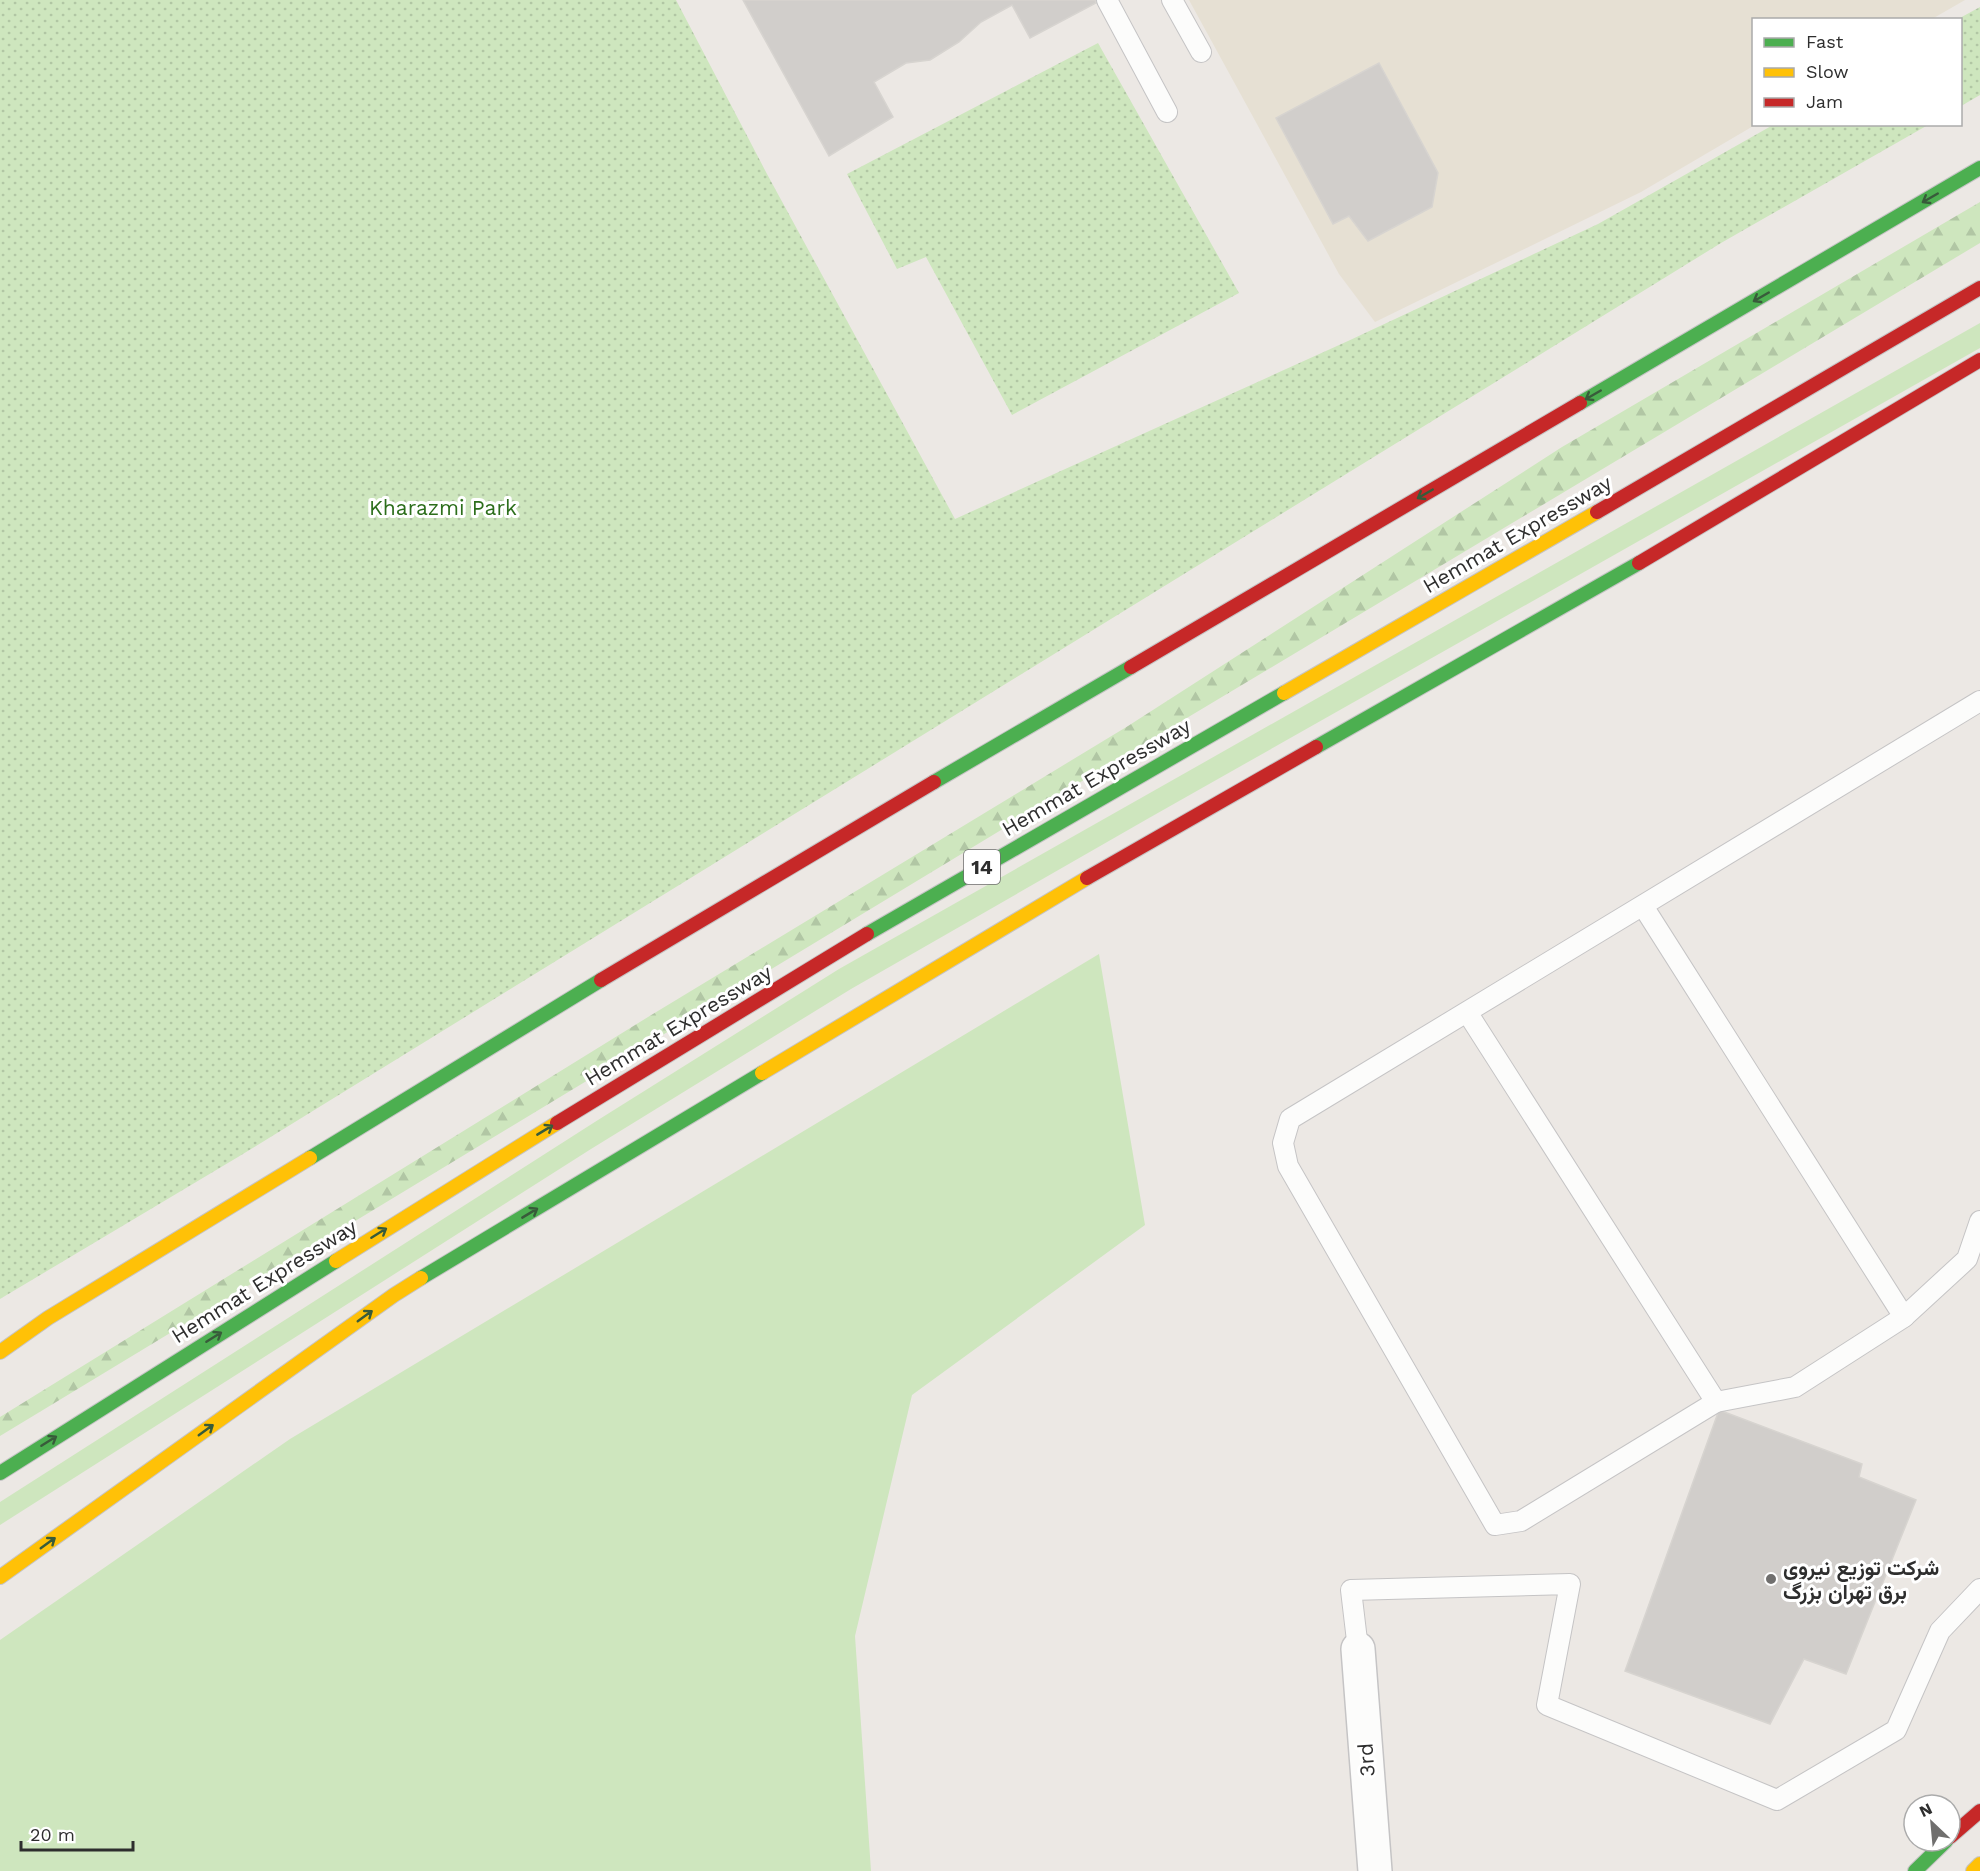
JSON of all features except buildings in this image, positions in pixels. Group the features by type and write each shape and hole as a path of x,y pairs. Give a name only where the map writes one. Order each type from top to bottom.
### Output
{"main road":[{"path":"0,1352 59,1312 713,912 1980,168"},
{"name":"Hemmat Expressway","path":"0,1473 508,1152 918,903 1542,545 1980,288"},
{"path":"0,1577 394,1295 1077,883 1620,574 1979,361"},
{"path":"1962,1827 1980,1811"},
{"path":"1915,1871 1934,1853"},
{"path":"1973,1871 1980,1864"}],"street":[{"name":"3rd","path":"1358,1649 1375,1871"}],"lane":[{"path":"1107,0 1167,112"},
{"path":"1172,0 1201,52"},
{"path":"1980,701 1290,1119 1283,1143 1288,1166 1495,1525 1521,1521 1716,1402 1795,1387 1904,1317 1967,1259 1980,1221"},
{"path":"1643,906 1904,1317"},
{"path":"1467,1012 1716,1402"},
{"path":"1358,1649 1352,1590 1570,1584 1547,1705 1777,1800 1896,1730 1940,1631 1980,1589"}],"shaded area":[{"path":"1189,0 1965,0 1934,18 1752,18 1753,126 1641,192 1375,322 1339,274"}],"green space":[{"name":"Kharazmi Park","path":"0,0 676,0 767,174 955,519 1348,341 1598,224 1771,126 1926,126 1721,243 238,1157 0,1299"},
{"path":"1980,7 1980,95 1962,105 1962,18 1960,18"},
{"path":"1098,43 1239,293 1012,415 926,257 897,269 847,174"},
{"path":"1980,202 1980,243 1145,743 0,1436 0,1417 648,1017 1128,726 1562,447"},
{"path":"1980,323 1980,348 851,989 591,1149 0,1525 0,1502 839,969"},
{"path":"1099,954 1145,1225 912,1395 855,1636 871,1871 0,1871 0,1640 290,1439"}],"traffic: fast":[{"path":"1580,403 1980,168"},
{"path":"1316,747 1639,563"},
{"path":"934,782 1131,667"},
{"path":"867,934 1284,693"},
{"path":"310,1158 601,980"},
{"path":"421,1278 762,1073"},
{"path":"0,1473 336,1261"},
{"path":"1915,1871 1934,1853"}],"traffic: slow":[{"path":"1284,693 1597,512"},
{"path":"762,1073 1087,878"},
{"path":"336,1261 557,1123"},
{"path":"0,1352 48,1318 310,1158"},
{"path":"0,1577 421,1278"},
{"path":"1973,1871 1980,1864"}],"traffic: jam":[{"path":"1597,512 1980,288"},
{"path":"1639,563 1980,360"},
{"path":"1131,667 1580,403"},
{"path":"1087,878 1316,747"},
{"path":"601,980 934,782"},
{"path":"557,1123 867,934"},
{"path":"1962,1827 1980,1811"}],"place":[{"name":"شرکت توزیع نیروی برق تهران بزرگ","path":"1771,1579"}]}
